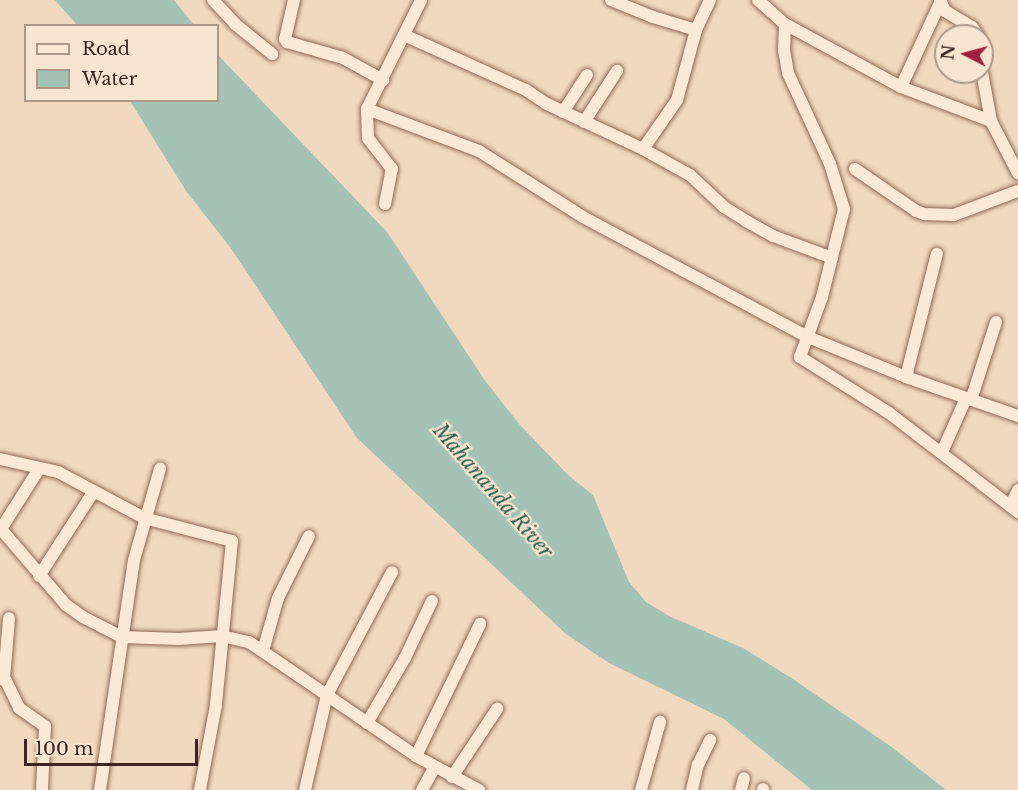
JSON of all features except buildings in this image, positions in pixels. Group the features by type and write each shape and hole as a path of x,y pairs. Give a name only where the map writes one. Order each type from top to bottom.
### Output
{"street":[{"path":"213,0 235,24 272,54"},
{"path":"294,0 285,39 287,42 343,58 383,80"},
{"path":"385,204 392,169 368,138 367,109 421,0"},
{"path":"611,0 653,17 696,30"},
{"path":"643,149 677,100 696,30 710,0"},
{"path":"758,0 784,24 902,87 991,122"},
{"path":"902,87 940,1"},
{"path":"940,1 945,11 967,24"},
{"path":"784,24 784,50 788,72 830,164 843,203 844,215 800,359 889,413 1014,509 1018,490"},
{"path":"404,35 526,90 563,112 643,149 690,175 724,207 746,221 773,236 832,258"},
{"path":"584,122 617,71"},
{"path":"563,112 587,75"},
{"path":"984,84 991,122 1018,173"},
{"path":"367,109 479,151 529,180 583,217 808,337 906,377 1018,416"},
{"path":"855,169 916,212 924,214 954,215 1018,191"},
{"path":"906,377 937,254"},
{"path":"942,452 968,399 996,322"},
{"path":"0,459 58,472 144,518 232,541 216,705 200,790"},
{"path":"39,469 1,528 39,576 66,605 122,638 179,639 233,636 263,651 435,768 479,790"},
{"path":"100,790 134,560 144,518 160,469"},
{"path":"39,576 94,491"},
{"path":"263,651 278,598 309,536"},
{"path":"305,790 327,695 392,572"},
{"path":"368,723 405,658 432,601"},
{"path":"9,618 2,678 19,708 45,726 42,790"},
{"path":"416,756 480,624"},
{"path":"452,777 497,709"},
{"path":"641,790 660,722"},
{"path":"692,790 698,765 710,740"},
{"path":"422,790 435,768"}],"water":[{"path":"55,0 174,0 193,24 76,24"},
{"name":"Mahananda River","path":"219,56 387,232 486,382 520,425 568,475 593,495 629,582 646,602 669,616 743,648 793,679 893,748 946,790 812,790 724,719 609,663 566,634 357,438 230,247 186,191 131,102 219,102"}]}
